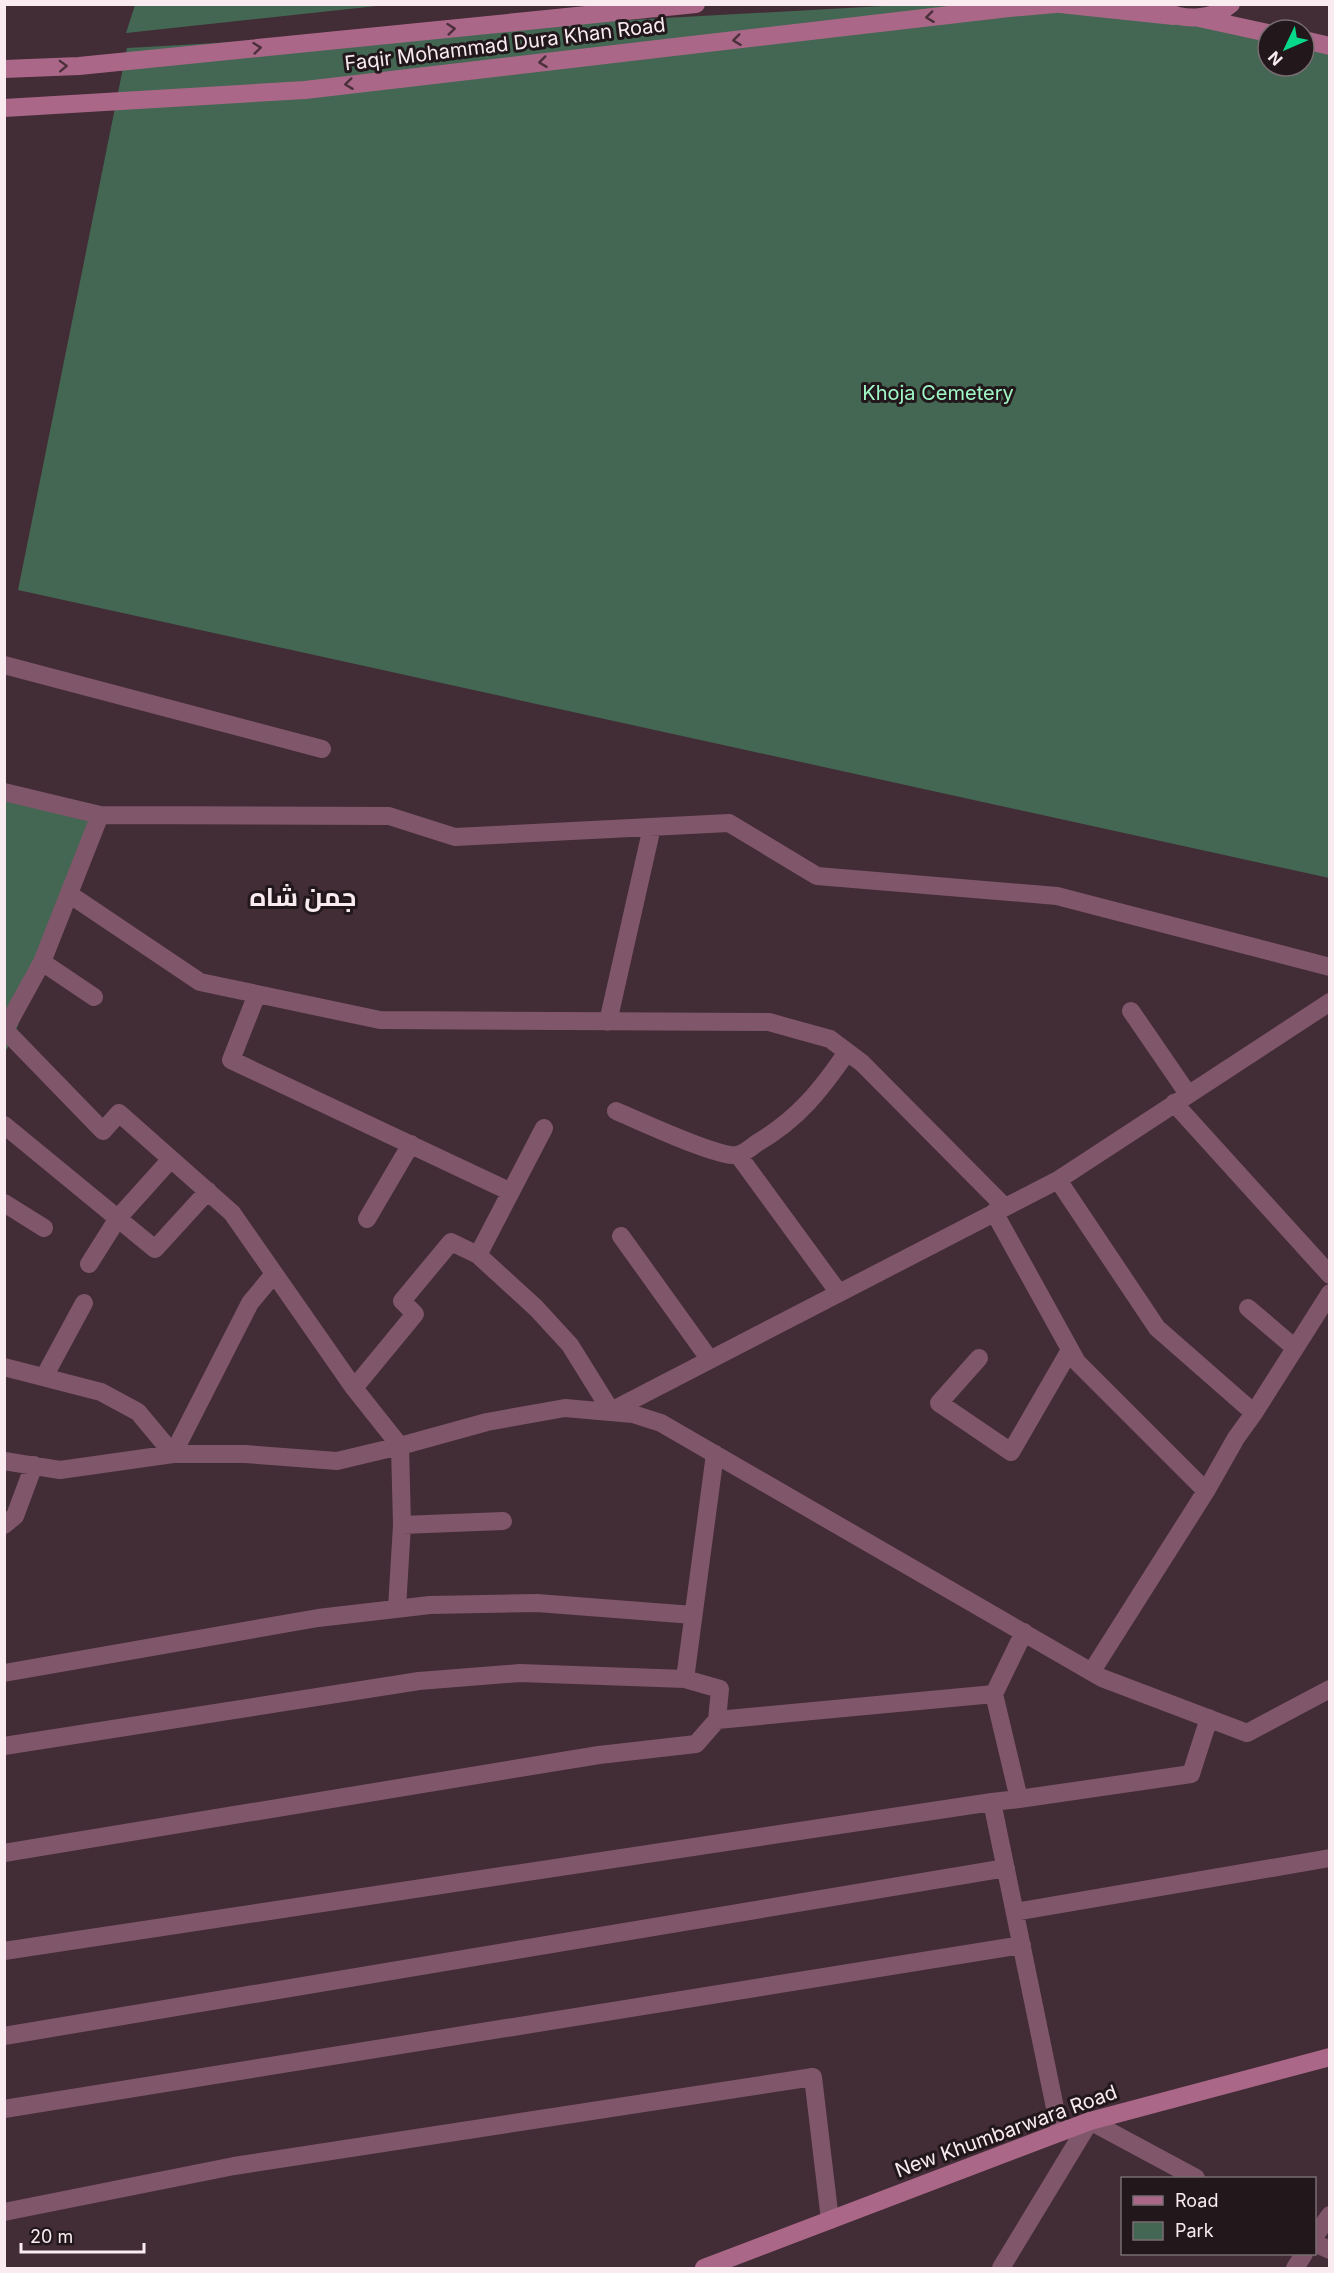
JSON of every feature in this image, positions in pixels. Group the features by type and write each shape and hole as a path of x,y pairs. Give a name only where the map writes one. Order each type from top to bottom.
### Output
{"main road":[{"name":"Faqir Mohammad Dura Khan Road","path":"4,69 79,66 696,4"},
{"name":"Faqir Mohammad Dura Khan Road","path":"4,108 305,90 1058,4 1195,17"},
{"path":"1154,4 1174,16"},
{"path":"1195,17 1209,16 1231,4"},
{"path":"1195,17 1256,30"},
{"name":"New Khumbarwara Road","path":"704,2268 1090,2121 1329,2057"}],"street":[{"path":"4,665 322,749"},
{"path":"4,792 100,815 389,816 455,837 729,823 817,876 1057,896 1329,968"},
{"path":"100,815 42,962 5,1030 103,1131 119,1113 232,1213 354,1388 400,1446 402,1525 397,1608"},
{"path":"608,1022 652,827"},
{"path":"69,894 200,982 391,1020 769,1022 830,1039 862,1063 1000,1209 1077,1362 1206,1491"},
{"path":"42,962 94,997"},
{"path":"257,994 231,1060 511,1192"},
{"path":"611,1411 1058,1180 1329,1002"},
{"path":"1131,1011 1181,1098 1329,1275"},
{"path":"616,1111 718,1153 738,1155 776,1132 815,1097 847,1052"},
{"path":"4,1125 155,1249 208,1191"},
{"path":"478,1255 544,1128"},
{"path":"367,1219 411,1144"},
{"path":"738,1155 839,1293"},
{"path":"89,1264 118,1218 171,1159"},
{"path":"1058,1180 1158,1328 1254,1413"},
{"path":"4,1203 44,1228"},
{"path":"621,1236 710,1360"},
{"path":"354,1388 415,1314 402,1301 451,1242 478,1255 536,1308 570,1345 611,1411"},
{"path":"173,1454 250,1303 274,1274"},
{"path":"44,1377 84,1304"},
{"path":"1092,1671 1206,1491 1236,1438 1295,1348 1326,1306"},
{"path":"1248,1308 1295,1348"},
{"path":"979,1358 939,1403 1011,1452 1070,1350"},
{"path":"4,1367 101,1392 138,1412 173,1454"},
{"path":"4,1461 60,1470 173,1454 245,1454 337,1461 487,1422 564,1408 633,1413 661,1423 1102,1678 1247,1733 1329,1689"},
{"path":"685,1679 715,1454"},
{"path":"4,1525 15,1516 34,1466"},
{"path":"402,1525 503,1521"},
{"path":"4,1673 318,1618 430,1605 537,1604 693,1615"},
{"path":"1019,1799 994,1694 1024,1632"},
{"path":"4,1746 419,1681 520,1673 685,1679 720,1689 717,1720 696,1744 599,1755 4,1852"},
{"path":"717,1720 994,1694"},
{"path":"4,1951 1191,1773 1209,1718"},
{"path":"992,1802 1060,2132"},
{"path":"1015,1912 1329,1858"},
{"path":"4,2036 1006,1868"},
{"path":"4,2109 1022,1945"},
{"path":"4,2212 234,2166 813,2077 830,2220"},
{"path":"1001,2268 1090,2121 1194,2177"},
{"path":"1316,2234 1329,2214"},
{"path":"1295,2268 1303,2255"}],"green space":[{"path":"135,4 386,5 126,33"},
{"name":"Khoja Cemetery","path":"919,4 1027,5 1256,33 1256,78 1316,78 1316,44 1329,47 1329,878 18,590 127,48"},
{"path":"5,792 100,815 13,1038 5,1052"}],"district":[{"name":"جمن شاہ","path":"303,897"}]}
